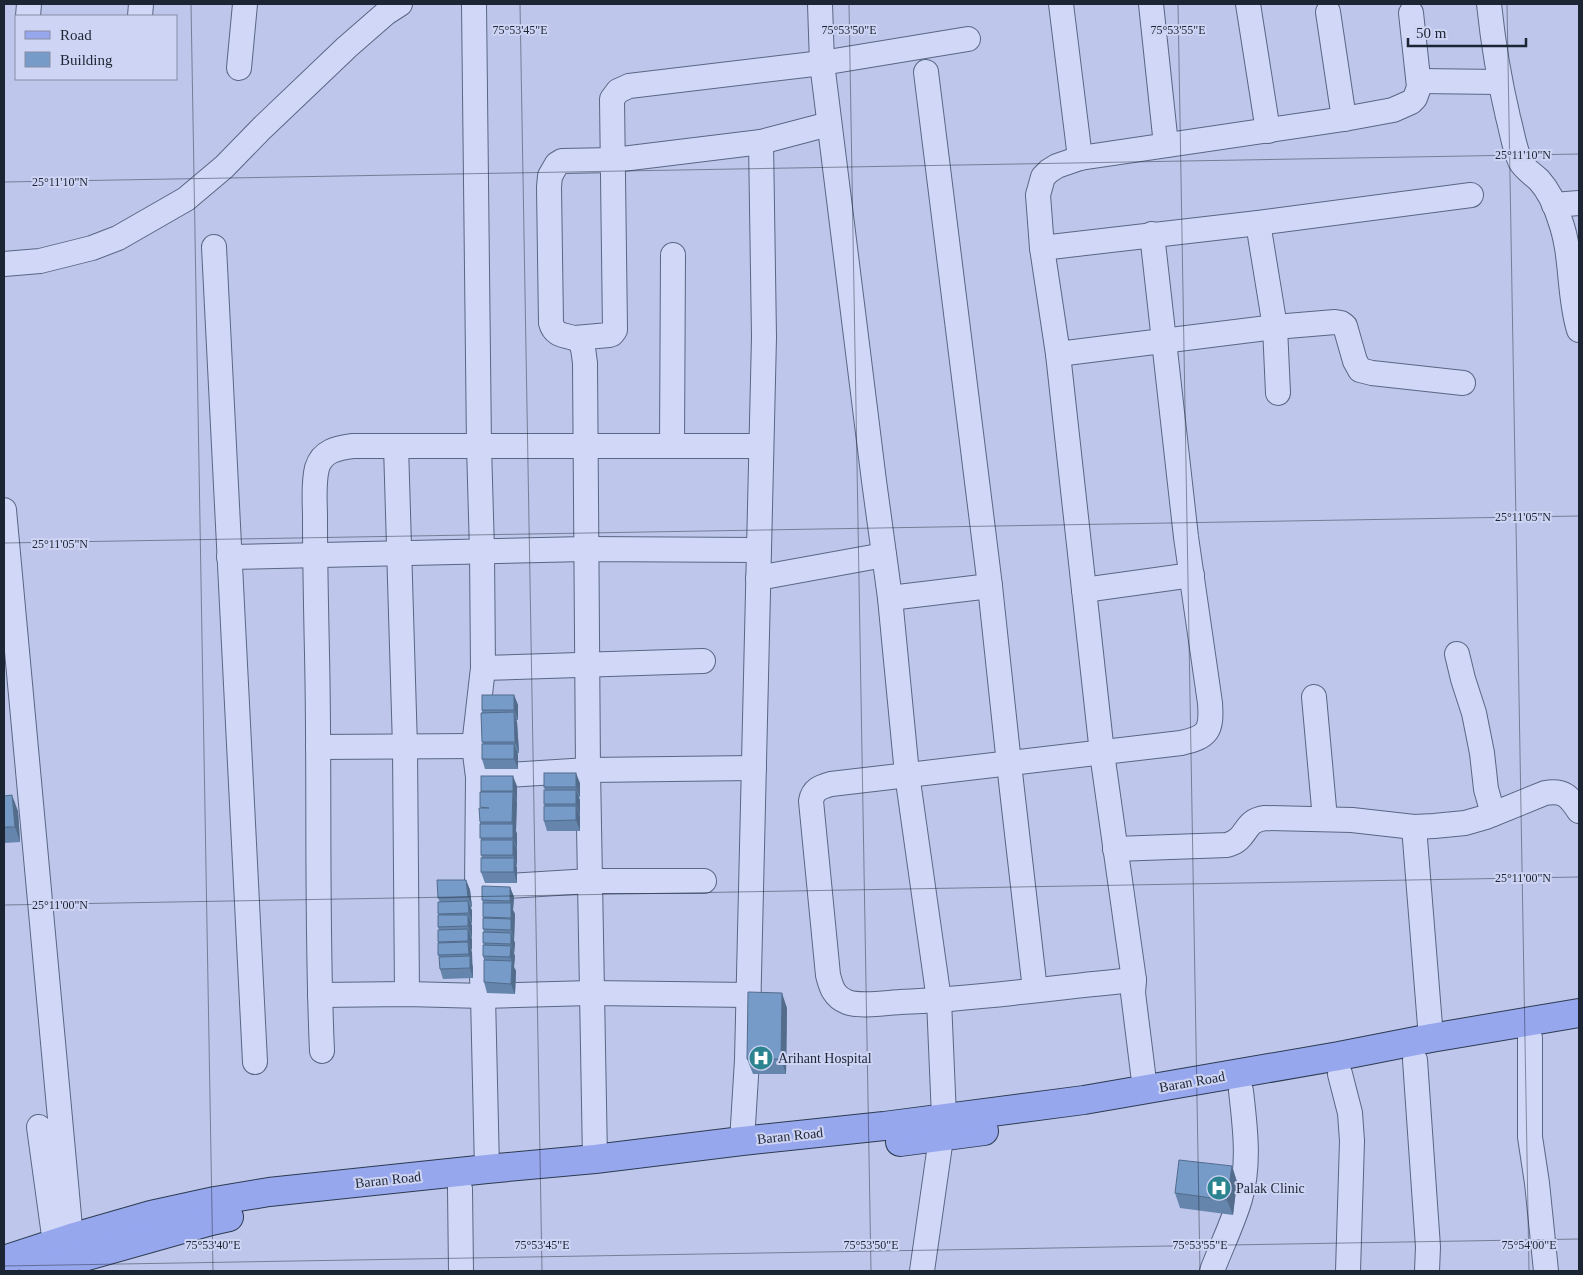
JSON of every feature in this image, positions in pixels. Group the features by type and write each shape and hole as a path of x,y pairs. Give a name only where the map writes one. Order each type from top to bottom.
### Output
{"main road":[{"name":"Baran Road","path":"4,1260 65,1254 242,1214 288,1207 821,1152 1075,1101 1579,1013"},
{"name":"Baran Road","path":"34,1271 65,1254 151,1215 269,1192 594,1159 884,1126 943,1127 1241,1091 1579,1030"}],"street":[{"path":"239,68 244,4"},
{"path":"4,264 40,261 92,248 118,238 186,199 224,167 348,46 386,13 400,4"},
{"path":"474,4 483,668 474,746 478,777 477,888 483,996 487,1169"},
{"path":"820,4 822,63 829,124 890,598 907,774 938,1000 943,1127 922,1271"},
{"path":"1061,4 1080,158"},
{"path":"1150,4 1166,145"},
{"path":"1248,4 1268,131"},
{"path":"1488,4 1495,57 1514,145 1525,169 1539,180 1544,188 1561,222 1576,292 1576,321 1579,330"},
{"path":"1328,12 1344,120"},
{"path":"1146,1090 1133,993 1134,980 1102,753 1058,354 1042,248 1038,194 1043,177 1049,171 1057,166 1080,158 1344,120 1393,110 1403,106 1415,98 1419,87 1411,13"},
{"path":"829,124 761,142 614,160 562,161 557,164 550,176 549,187 551,323 554,331 558,334 575,338 609,335 615,330 614,160 612,99 618,91 629,86 822,63 968,39"},
{"path":"926,72 990,586 1008,764 1036,990"},
{"path":"1419,81 1500,82"},
{"path":"742,1141 749,995 760,446 764,337 761,142"},
{"path":"1042,248 1258,223 1471,195"},
{"path":"1554,205 1579,203"},
{"path":"1258,223 1275,327 1278,393"},
{"path":"1134,980 938,1000 869,1003 849,1002 841,999 833,992 828,975 812,814 812,796 821,787 831,784 1102,753 1193,740 1202,737 1208,731 1210,703 1192,575 1152,234"},
{"path":"214,247 255,1062"},
{"path":"672,445 673,255"},
{"path":"1058,354 1163,340 1328,322 1341,323 1345,326 1355,361 1360,370 1463,383"},
{"path":"575,338 582,345 584,357 594,1159"},
{"path":"396,446 405,747 407,994"},
{"path":"322,1051 315,483 317,468 323,456 343,447 760,446"},
{"path":"4,510 65,1254"},
{"path":"229,557 482,551 759,550"},
{"path":"758,578 884,555"},
{"path":"1084,590 1192,575"},
{"path":"890,598 990,586"},
{"path":"1457,654 1462,679 1474,713 1482,753 1486,789 1493,814"},
{"path":"483,668 703,661"},
{"path":"1314,697 1325,819"},
{"path":"318,747 474,746"},
{"path":"478,777 588,770 754,768"},
{"path":"1115,849 1227,845 1237,842 1250,824 1259,819 1352,820 1414,827 1465,822 1493,814 1545,793 1552,792 1571,798 1579,811"},
{"path":"1414,827 1431,1038"},
{"path":"477,888 590,881 704,881"},
{"path":"320,994 483,996 591,993 749,995"},
{"path":"1530,1038 1530,1137 1546,1271"},
{"path":"1415,1060 1428,1248 1427,1271"},
{"path":"1340,1074 1350,1114 1352,1141 1348,1271"},
{"path":"1212,1271 1241,1194 1246,1158 1246,1136 1241,1091"},
{"path":"39,1127 65,1254"},
{"path":"460,1189 461,1271"}],"building":[{"path":"482,695 514,695 514,710 482,710"},
{"path":"514,712 515,742 482,742 481,713"},
{"path":"482,744 514,744 514,759 482,759"},
{"path":"544,773 576,773 576,787 544,787"},
{"path":"481,776 513,776 513,791 481,791"},
{"path":"544,790 576,790 576,804 544,804"},
{"path":"480,792 513,792 512,822 480,822 479,808 489,808 480,807"},
{"path":"12,795 15,827 4,827 4,796"},
{"path":"544,806 576,806 576,820 544,821"},
{"path":"480,824 513,824 513,838 480,838"},
{"path":"481,840 513,840 513,855 481,855"},
{"path":"481,858 514,858 514,872 481,872"},
{"path":"437,880 466,880 468,897 438,898"},
{"path":"482,886 510,887 510,901 482,900"},
{"path":"468,901 469,913 438,914 438,902"},
{"path":"483,903 511,903 511,918 483,917"},
{"path":"438,915 468,915 468,926 438,927"},
{"path":"483,918 511,919 511,930 483,929"},
{"path":"468,929 468,941 438,942 438,930"},
{"path":"483,932 511,933 511,944 483,943"},
{"path":"468,942 469,954 438,955 438,943"},
{"path":"483,945 511,946 510,957 483,956"},
{"path":"470,956 470,968 440,969 439,957"},
{"path":"484,960 512,961 511,984 484,982"},
{"path":"748,992 782,993 781,1059 747,1059"},
{"path":"1179,1160 1232,1166 1227,1200 1175,1193"}],"place":[{"name":"Arihant Hospital","path":"761,1058"},
{"name":"Palak Clinic","path":"1219,1188"}]}
